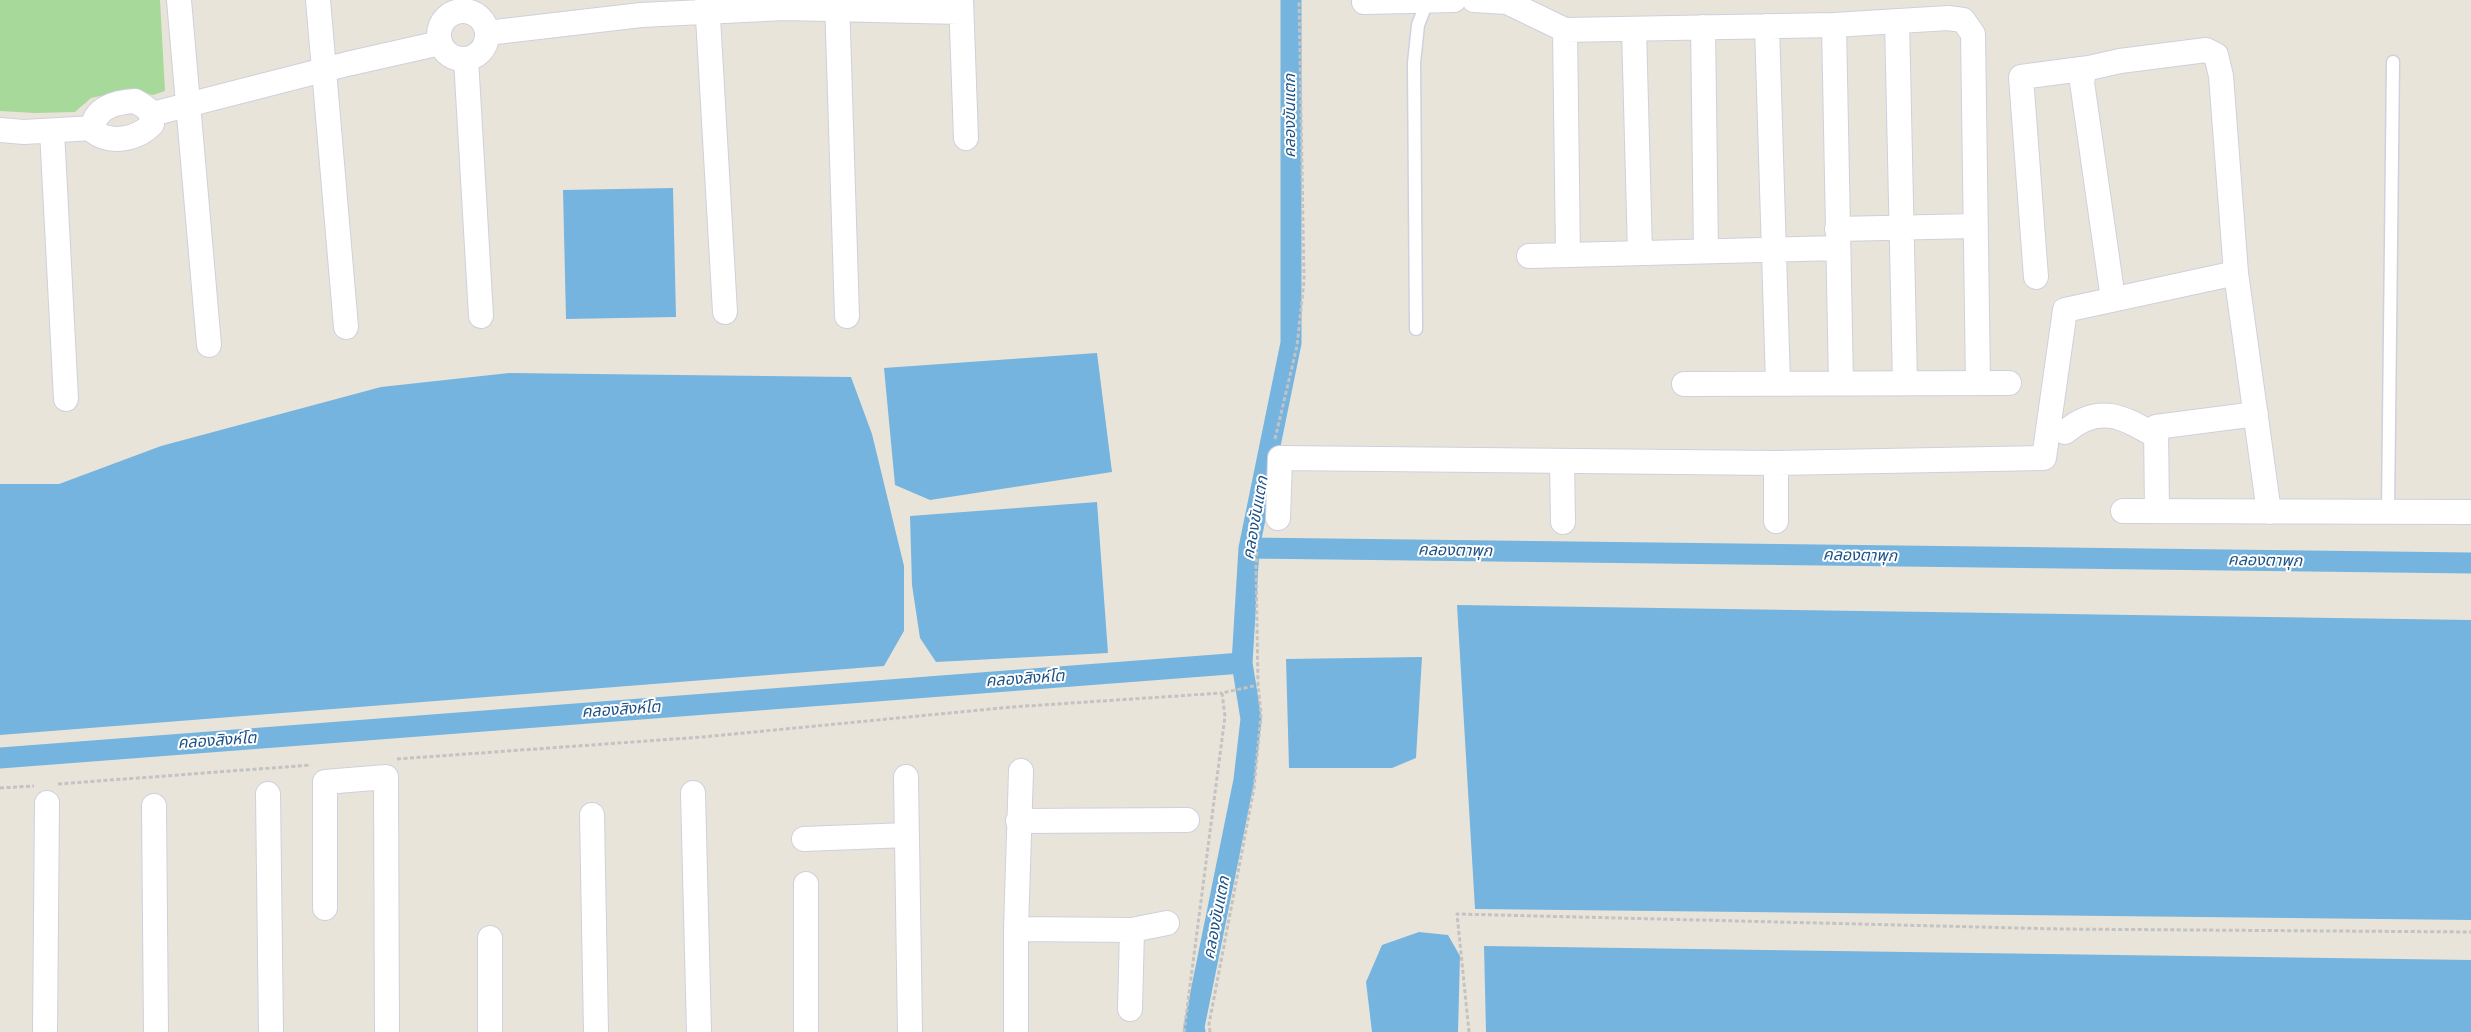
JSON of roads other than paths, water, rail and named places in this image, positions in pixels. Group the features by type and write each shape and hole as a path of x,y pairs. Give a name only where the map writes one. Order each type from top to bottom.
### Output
{"street":[{"path":"179,0 208,345"},
{"path":"318,0 346,328"},
{"path":"1364,2 1454,0"},
{"path":"1474,0 1508,1 1566,30 1834,25 1948,18 1963,20 1973,34 1978,383"},
{"path":"837,4 847,316"},
{"path":"487,33 708,6 785,8 837,4 961,6 966,138"},
{"path":"456,6 478,16 484,22 487,33 485,46 480,52 466,59 450,56 440,43 439,35 444,20 456,6"},
{"path":"708,6 725,312"},
{"path":"1897,21 1905,383"},
{"path":"1834,25 1841,383"},
{"path":"1767,26 1778,383"},
{"path":"1704,27 1706,252"},
{"path":"1634,28 1640,253"},
{"path":"1566,30 1568,255"},
{"path":"152,114 324,70 440,43"},
{"path":"2036,277 2021,77 2089,68 2120,61 2206,50 2216,55 2221,76 2236,273 2269,512"},
{"path":"466,59 481,316"},
{"path":"2089,68 2084,73 2082,82 2113,300"},
{"path":"135,101 148,108 152,114 152,124 142,134 111,139 99,136 93,131 93,122 101,110 117,102 135,101"},
{"path":"0,130 93,128"},
{"path":"52,130 66,399"},
{"path":"1529,256 1774,249 1901,228 1975,226"},
{"path":"1268,519 1280,458 1776,463 2044,458 2065,310 2236,273"},
{"path":"1684,384 2009,383"},
{"path":"2157,511 2156,426 2256,414"},
{"path":"2065,432 2078,421 2097,416 2116,415 2156,436"},
{"path":"1562,461 1563,522"},
{"path":"1776,463 1776,522"},
{"path":"2123,510 2471,512"},
{"path":"1016,1032 1018,822 1021,771"},
{"path":"326,908 325,782 386,777 387,1032"},
{"path":"906,777 910,1032"},
{"path":"45,1032 47,791"},
{"path":"693,793 699,1032"},
{"path":"268,794 271,1032"},
{"path":"154,806 156,1032"},
{"path":"592,815 596,1032"},
{"path":"1018,822 1187,820"},
{"path":"804,839 908,835"},
{"path":"806,884 806,1032"},
{"path":"1016,929 1132,930 1167,923"},
{"path":"1130,1009 1132,930"},
{"path":"490,938 490,1032"}],"lane":[{"path":"1416,329 1414,63 1418,25 1427,2"},
{"path":"2388,512 2393,62"}],"water":[{"path":"673,188 676,317 566,319 563,190"},
{"path":"1097,353 1112,472 930,500 895,485 884,368"},
{"path":"509,373 851,377 872,434 904,566 904,631 884,666 0,735 0,484 59,484 161,446 381,387"},
{"path":"1097,502 1108,653 936,662 920,638 912,585 910,516"},
{"path":"1457,605 2471,620 2471,920 1475,909"},
{"path":"1422,657 1416,758 1392,768 1289,768 1286,659"},
{"path":"1419,932 1448,935 1460,956 1458,1032 1372,1032 1366,982 1382,945"},
{"path":"1484,946 2471,960 2471,1032 1486,1032"}],"waterway":[{"name":"คลองขันแตก","path":"1195,1032 1194,1027 1244,780 1251,719 1242,663 1249,548 1291,343 1291,0"},
{"name":"คลองตาพุก","path":"1249,548 2471,563"},
{"name":"คลองสิงห์โต","path":"0,758 1242,663"}]}
